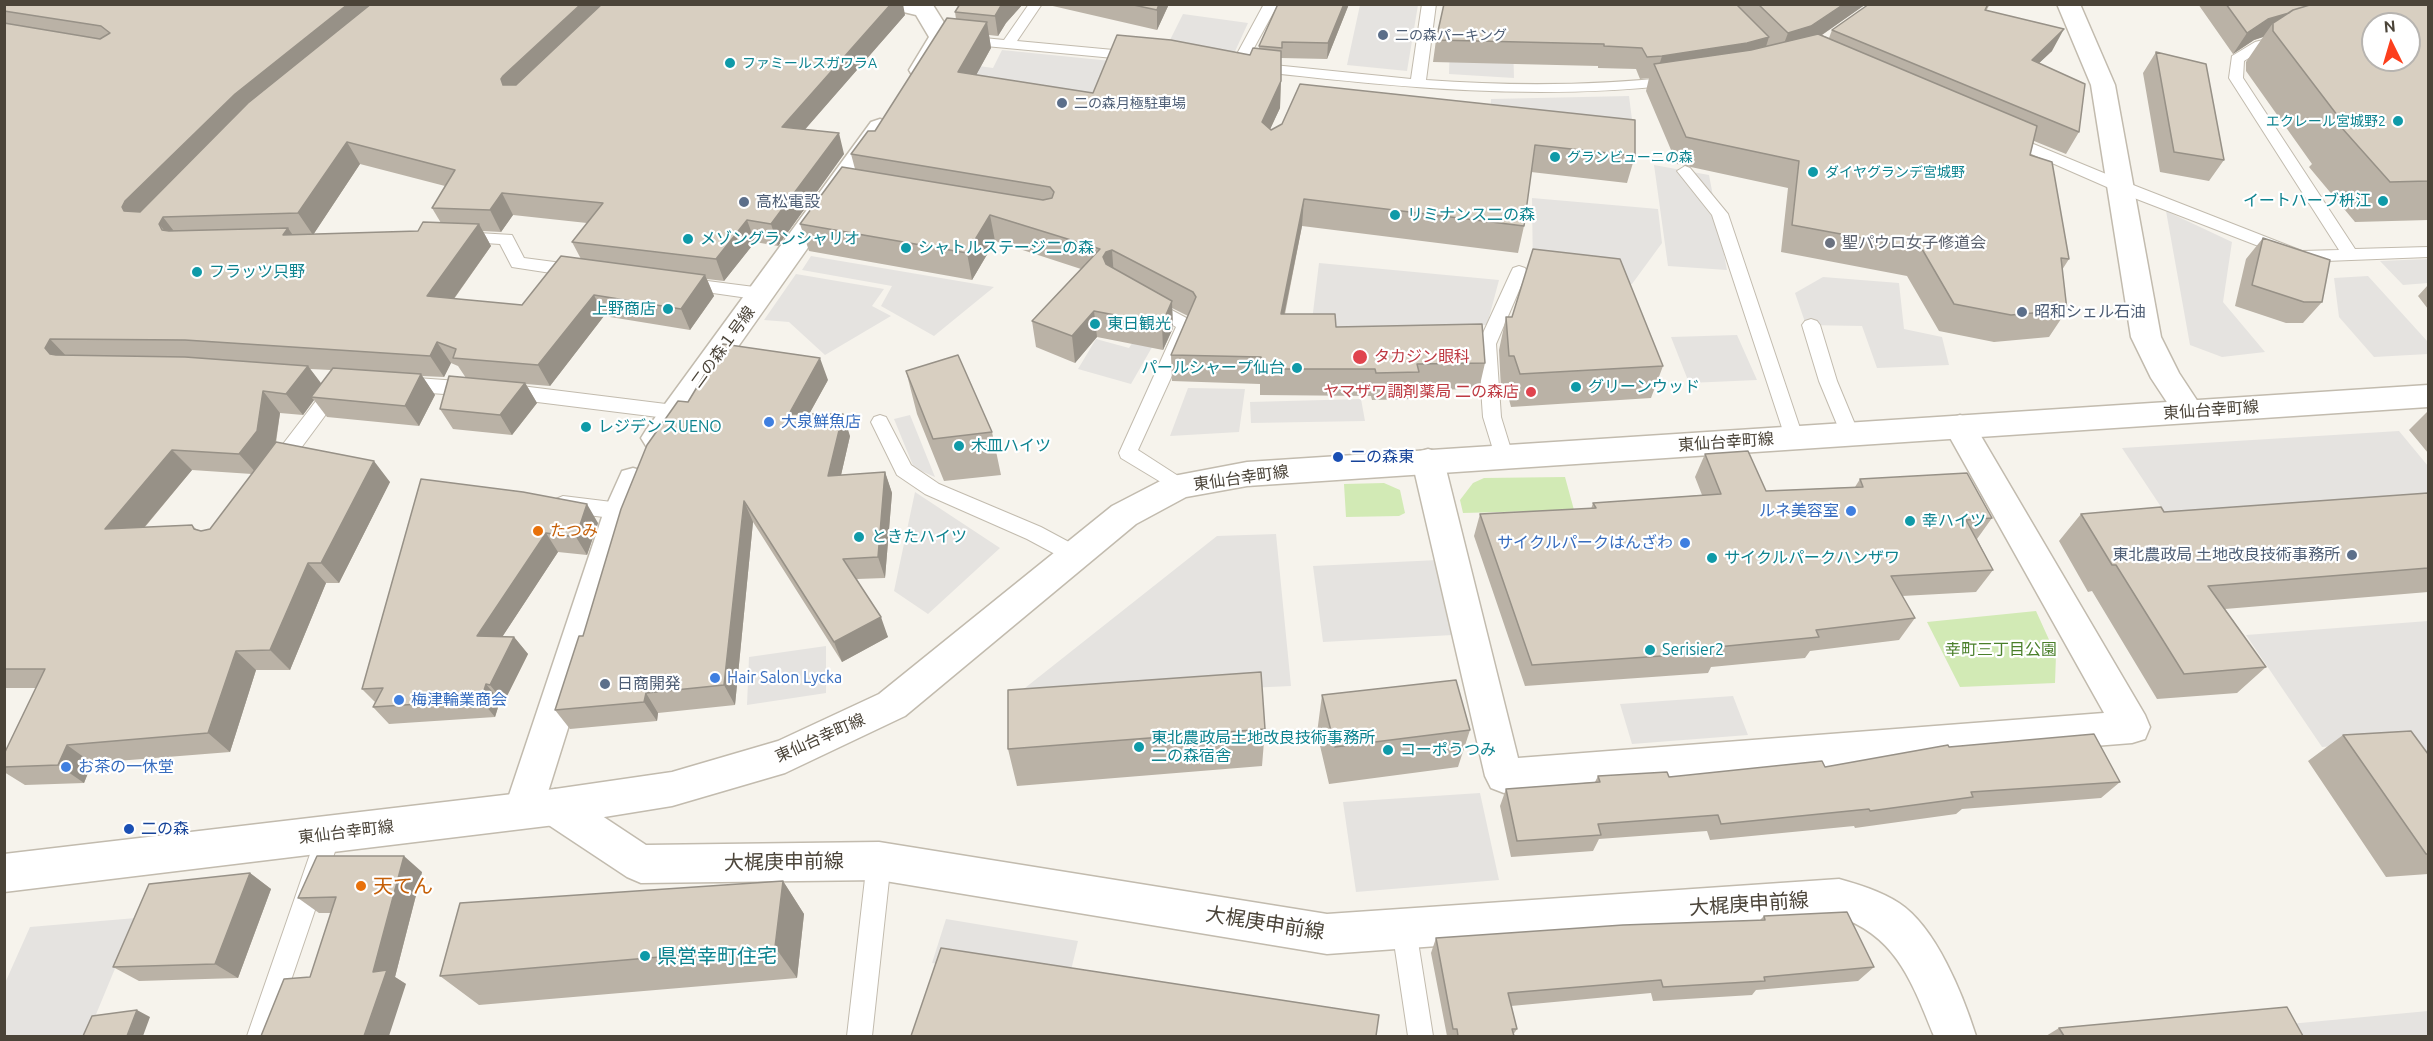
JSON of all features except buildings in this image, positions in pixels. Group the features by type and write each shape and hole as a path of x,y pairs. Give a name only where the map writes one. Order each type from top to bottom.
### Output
{"street":[{"path":"899,4 925,9 941,37"},
{"path":"2068,4 2103,85 2146,337 2166,378 2189,411"},
{"name":"二の森１号線","path":"539,809 620,511 642,460 675,412 844,186 941,37"},
{"name":"東仙台幸町線","path":"4,873 539,809 672,789 785,756 892,705 1124,515 1179,486 1247,474 2428,396"},
{"path":"1428,461 1504,777 2132,727 1960,427"},
{"name":"大梶庚申前線","path":"539,809 641,864 879,861 1327,934 1839,898 1861,903 1883,914 1905,934 1924,961 1955,1036"}],"lane":[{"path":"1008,45 1036,4"},
{"path":"1271,4 1233,65 1418,83 1546,91 1656,84 1688,79"},
{"path":"1418,83 1429,4"},
{"path":"2292,36 2260,45 2237,59 2236,78 2350,255"},
{"path":"941,37 1151,57"},
{"path":"1297,92 1305,73"},
{"path":"1992,132 2122,187 2300,257 2428,252"},
{"path":"1685,171 1720,214 1794,437"},
{"path":"448,236 506,239 518,264 599,274"},
{"path":"1504,456 1492,417 1487,344 1519,272"},
{"path":"669,282 762,294"},
{"path":"1135,296 1186,325 1128,453 1179,486"},
{"path":"1811,325 1828,381 1850,434"},
{"path":"264,484 348,380 319,378"},
{"path":"388,383 524,392 675,412"},
{"path":"880,422 904,470 932,489 1034,533 1075,555"},
{"path":"542,501 620,511"},
{"path":"259,1036 329,834"},
{"path":"859,1036 879,861"},
{"path":"1404,928 1421,1036"}],"green space":[{"path":"1565,477 1574,510 1463,513 1460,500 1473,483 1484,478"},
{"path":"1384,483 1400,490 1405,513 1399,516 1346,517 1344,484"},
{"name":"幸町三丁目公園","path":"2036,611 2056,655 2055,683 1960,687 1927,622"}],"shaded area":[{"name":"二の森パーキング","path":"1360,5 1418,5 1407,71 1347,65"},
{"path":"1183,14 1248,23 1232,58 1166,48"},
{"path":"1450,38 1513,42 1514,78 1449,74"},
{"name":"二の森月極駐車場","path":"1002,50 1111,61 1111,157 944,61 993,68"},
{"path":"1629,96 1635,143 1490,129 1491,99"},
{"path":"1654,165 1709,175 1727,270 1668,266"},
{"path":"1532,198 1658,209 1662,243 1632,284 1533,276"},
{"path":"2166,211 2232,242 2223,302 2265,352 2222,357 2190,345"},
{"path":"811,256 994,287 934,336 881,306 892,286 802,270"},
{"path":"2428,259 2428,283 2403,285 2380,261"},
{"path":"1319,263 1499,280 1487,325 1311,329"},
{"path":"796,274 884,289 872,306 891,316 825,355 789,322 764,320"},
{"path":"2368,276 2428,342 2428,354 2374,357 2339,317 2334,278"},
{"path":"1823,277 1899,283 1904,329 1942,337 1949,365 1877,368 1862,326 1806,325 1795,293"},
{"path":"1145,323 1163,328 1131,384 1078,369 1096,339 1129,348"},
{"path":"1737,335 1757,380 1689,383 1671,337"},
{"path":"1188,388 1245,389 1239,432 1170,436"},
{"path":"1361,399 1365,421 1251,423 1250,402"},
{"path":"910,415 935,477 914,468 894,419"},
{"path":"2399,431 2428,466 2428,505 2171,522 2122,448"},
{"path":"915,492 1000,548 928,614 894,591"},
{"path":"1276,534 1291,686 1011,699 1217,536"},
{"path":"1438,560 1453,635 1323,642 1313,566"},
{"path":"2428,621 2428,792 2388,742 2322,747 2246,635"},
{"path":"826,646 826,693 747,705 749,657"},
{"path":"1733,696 1748,735 1632,744 1620,704"},
{"path":"1480,793 1499,880 1356,892 1343,802"},
{"path":"136,918 87,1036 5,1036 5,983 30,927"},
{"path":"946,919 1078,941 1067,987 932,963"},
{"path":"2428,1011 2428,1036 2251,1036 2247,1028"}],"place":[{"name":"二の森パーキング","path":"1383,35"},
{"name":"ファミールスガワラA","path":"730,63"},
{"name":"二の森月極駐車場","path":"1062,103"},
{"name":"エクレール宮城野2","path":"2398,121"},
{"name":"グランビューニの森","path":"1555,157"},
{"name":"ダイヤグランデ宮城野","path":"1813,172"},
{"name":"イートハーブ枡江","path":"2383,201"},
{"name":"高松電設","path":"744,202"},
{"name":"リミナンス二の森","path":"1395,215"},
{"name":"メゾングランシャリオ","path":"688,239"},
{"name":"聖パウロ女子修道会","path":"1830,243"},
{"name":"シャトルステージ二の森","path":"906,248"},
{"name":"フラッツ只野","path":"197,272"},
{"name":"上野商店","path":"668,309"},
{"name":"昭和シェル石油","path":"2022,312"},
{"name":"東日観光","path":"1095,324"},
{"name":"タカジン眼科","path":"1360,357"},
{"name":"パールシャープ仙台","path":"1297,368"},
{"name":"グリーンウッド","path":"1576,387"},
{"name":"ヤマザワ調剤薬局 二の森店","path":"1531,392"},
{"name":"大泉鮮魚店","path":"769,422"},
{"name":"レジデンスUENO","path":"586,427"},
{"name":"木皿ハイツ","path":"959,446"},
{"name":"二の森東","path":"1338,457"},
{"name":"ルネ美容室","path":"1851,511"},
{"name":"幸ハイツ","path":"1910,521"},
{"name":"たつみ","path":"538,531"},
{"name":"ときたハイツ","path":"859,537"},
{"name":"サイクルパークはんざわ","path":"1685,543"},
{"name":"東北農政局 土地改良技術事務所","path":"2352,555"},
{"name":"サイクルパークハンザワ","path":"1712,558"},
{"name":"Serisier2","path":"1650,650"},
{"name":"Hair Salon Lycka","path":"715,678"},
{"name":"日商開発","path":"605,684"},
{"name":"梅津輪業商会","path":"399,700"},
{"name":"東北農政局土地改良技術事務所 二の森宿舎","path":"1139,747"},
{"name":"コーポうつみ","path":"1388,750"},
{"name":"お茶の一休堂","path":"66,767"},
{"name":"二の森","path":"129,829"},
{"name":"天てん","path":"361,886"},
{"name":"県営幸町住宅","path":"645,956"}]}
